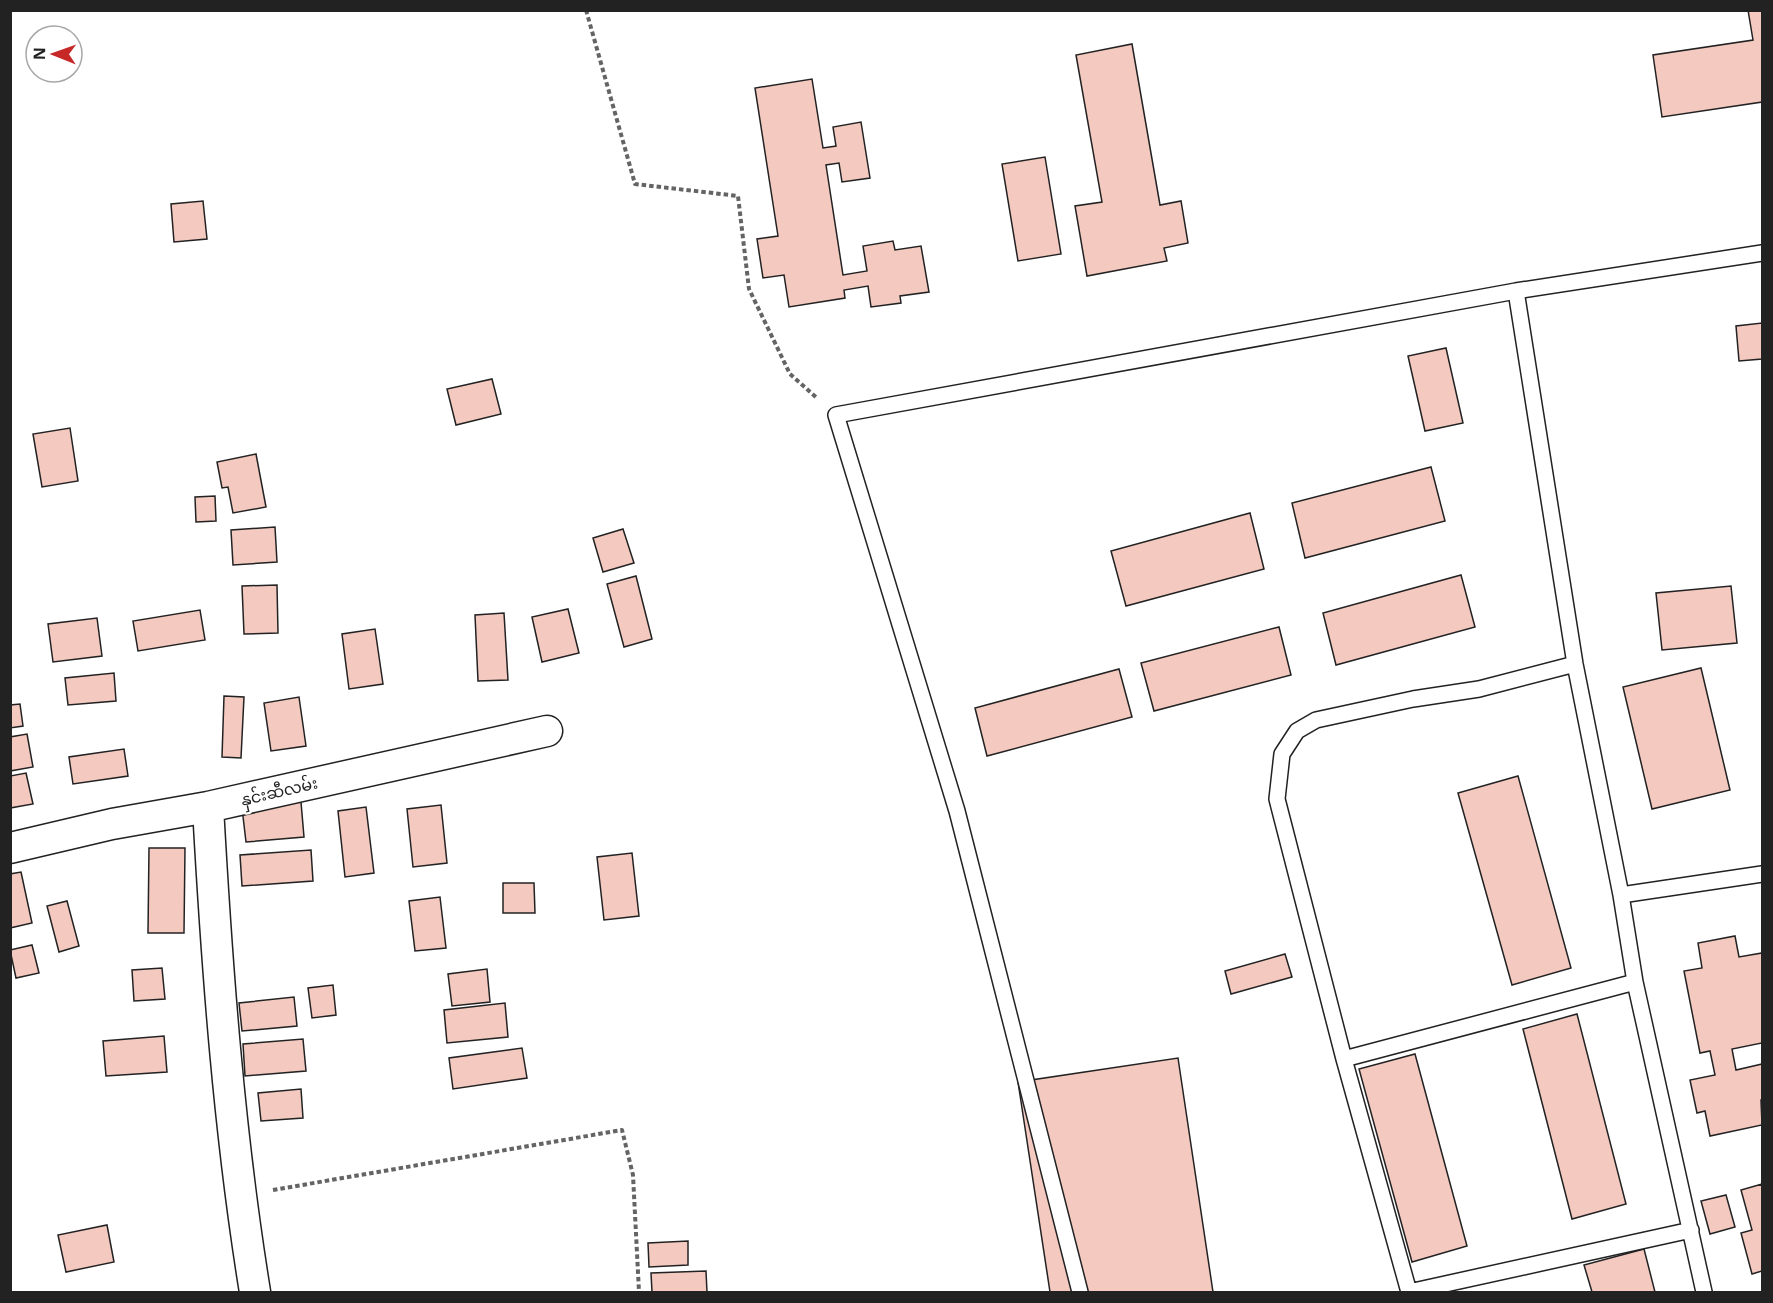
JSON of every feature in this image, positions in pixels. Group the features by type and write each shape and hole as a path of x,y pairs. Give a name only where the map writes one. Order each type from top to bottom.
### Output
{"street":[{"name":"နှင်းဆီလမ်း","path":"10,848 112,824 208,807 547,731"},
{"path":"208,807 217,967 239,1196 255,1293"}],"lane":[{"path":"1080,1293 957,811 836,415 1516,291 1762,253"},
{"path":"1516,291 1575,664 1621,895 1635,982 1704,1293"},
{"path":"1575,664 1479,689 1413,699 1316,720 1297,731 1282,754 1277,799 1344,1059 1409,1293 1690,1230"},
{"path":"1621,895 1762,874"},
{"path":"1344,1059 1635,982"}],"path":[{"path":"586,10 634,184 738,196 749,289 790,374 836,415"},
{"path":"239,1196 622,1130 633,1175 639,1293"}],"building":[{"path":"1748,10 1762,10 1762,102 1662,117 1653,55 1753,40"},
{"path":"1132,44 1160,205 1181,201 1188,243 1164,248 1167,261 1087,276 1075,206 1102,202 1076,55"},
{"path":"812,79 823,148 836,146 833,127 861,122 870,178 842,182 839,163 826,165 843,275 867,271 863,246 893,241 895,250 921,246 929,292 900,296 901,303 871,307 868,286 844,290 845,298 789,307 784,275 763,278 757,239 778,236 755,88"},
{"path":"1045,157 1061,254 1018,261 1002,164"},
{"path":"203,201 207,239 174,242 171,204"},
{"path":"1762,323 1762,359 1739,361 1736,326"},
{"path":"1446,348 1463,423 1425,431 1408,356"},
{"path":"492,379 501,414 456,425 447,389"},
{"path":"70,428 78,481 42,487 33,434"},
{"path":"256,454 266,507 233,513 228,487 222,488 217,462"},
{"path":"1431,467 1445,521 1305,558 1292,503"},
{"path":"215,496 216,521 196,522 195,497"},
{"path":"1250,513 1264,569 1126,606 1111,551"},
{"path":"275,527 277,562 233,565 231,530"},
{"path":"623,529 634,563 603,572 593,538"},
{"path":"1461,575 1475,627 1336,665 1323,613"},
{"path":"636,576 652,639 624,647 607,584"},
{"path":"277,585 278,633 244,634 242,586"},
{"path":"1731,586 1737,643 1662,650 1656,593"},
{"path":"568,609 579,653 542,662 532,617"},
{"path":"200,610 205,640 138,651 133,621"},
{"path":"504,613 508,680 478,681 475,615"},
{"path":"97,618 102,656 53,662 48,624"},
{"path":"1279,627 1291,675 1154,711 1141,663"},
{"path":"375,629 383,684 349,689 342,634"},
{"path":"1701,668 1730,790 1652,809 1623,687"},
{"path":"1119,669 1132,717 987,756 975,708"},
{"path":"114,673 116,701 68,705 65,678"},
{"path":"224,696 244,697 241,758 222,757"},
{"path":"299,697 306,746 271,751 264,703"},
{"path":"20,704 23,726 10,728 10,705"},
{"path":"27,734 33,767 10,771 10,737"},
{"path":"124,749 128,776 73,784 69,757"},
{"path":"26,773 33,804 10,808 10,776"},
{"path":"1518,776 1571,968 1512,985 1458,793"},
{"path":"301,802 304,837 246,842 242,808"},
{"path":"441,805 447,863 413,867 407,809"},
{"path":"366,807 374,873 345,877 338,811"},
{"path":"149,848 185,848 184,933 148,933"},
{"path":"311,850 313,881 242,886 240,855"},
{"path":"632,853 639,916 604,920 597,857"},
{"path":"21,872 32,923 10,928 10,874"},
{"path":"503,883 534,883 535,913 503,913"},
{"path":"440,897 446,948 415,951 409,901"},
{"path":"67,901 79,946 59,952 47,906"},
{"path":"1735,936 1739,957 1762,953 1762,1043 1732,1049 1736,1070 1762,1064 1762,1125 1710,1136 1705,1111 1697,1113 1690,1080 1715,1075 1710,1051 1700,1053 1684,971 1702,968 1698,943"},
{"path":"32,945 39,973 16,978 10,950"},
{"path":"1285,954 1292,977 1231,994 1225,971"},
{"path":"162,968 165,999 134,1001 132,970"},
{"path":"487,969 490,1002 452,1006 448,974"},
{"path":"333,985 336,1015 312,1018 308,988"},
{"path":"294,997 297,1026 242,1031 239,1003"},
{"path":"505,1003 508,1037 447,1043 444,1010"},
{"path":"1577,1014 1626,1204 1572,1219 1523,1029"},
{"path":"164,1036 167,1072 106,1076 103,1041"},
{"path":"303,1039 306,1071 245,1076 243,1044"},
{"path":"522,1048 527,1078 453,1089 449,1058"},
{"path":"1415,1054 1467,1246 1412,1262 1359,1069"},
{"path":"1178,1058 1213,1292 1050,1292 1018,1082"},
{"path":"301,1089 303,1118 261,1121 258,1093"},
{"path":"1762,1184 1762,1271 1752,1274 1741,1233 1752,1230 1741,1190"},
{"path":"1726,1195 1735,1227 1710,1234 1701,1201"},
{"path":"107,1225 114,1262 66,1272 58,1235"},
{"path":"688,1241 688,1265 649,1267 648,1243"},
{"path":"1644,1249 1655,1292 1592,1292 1584,1265"},
{"path":"706,1271 707,1292 652,1292 651,1273"}]}
